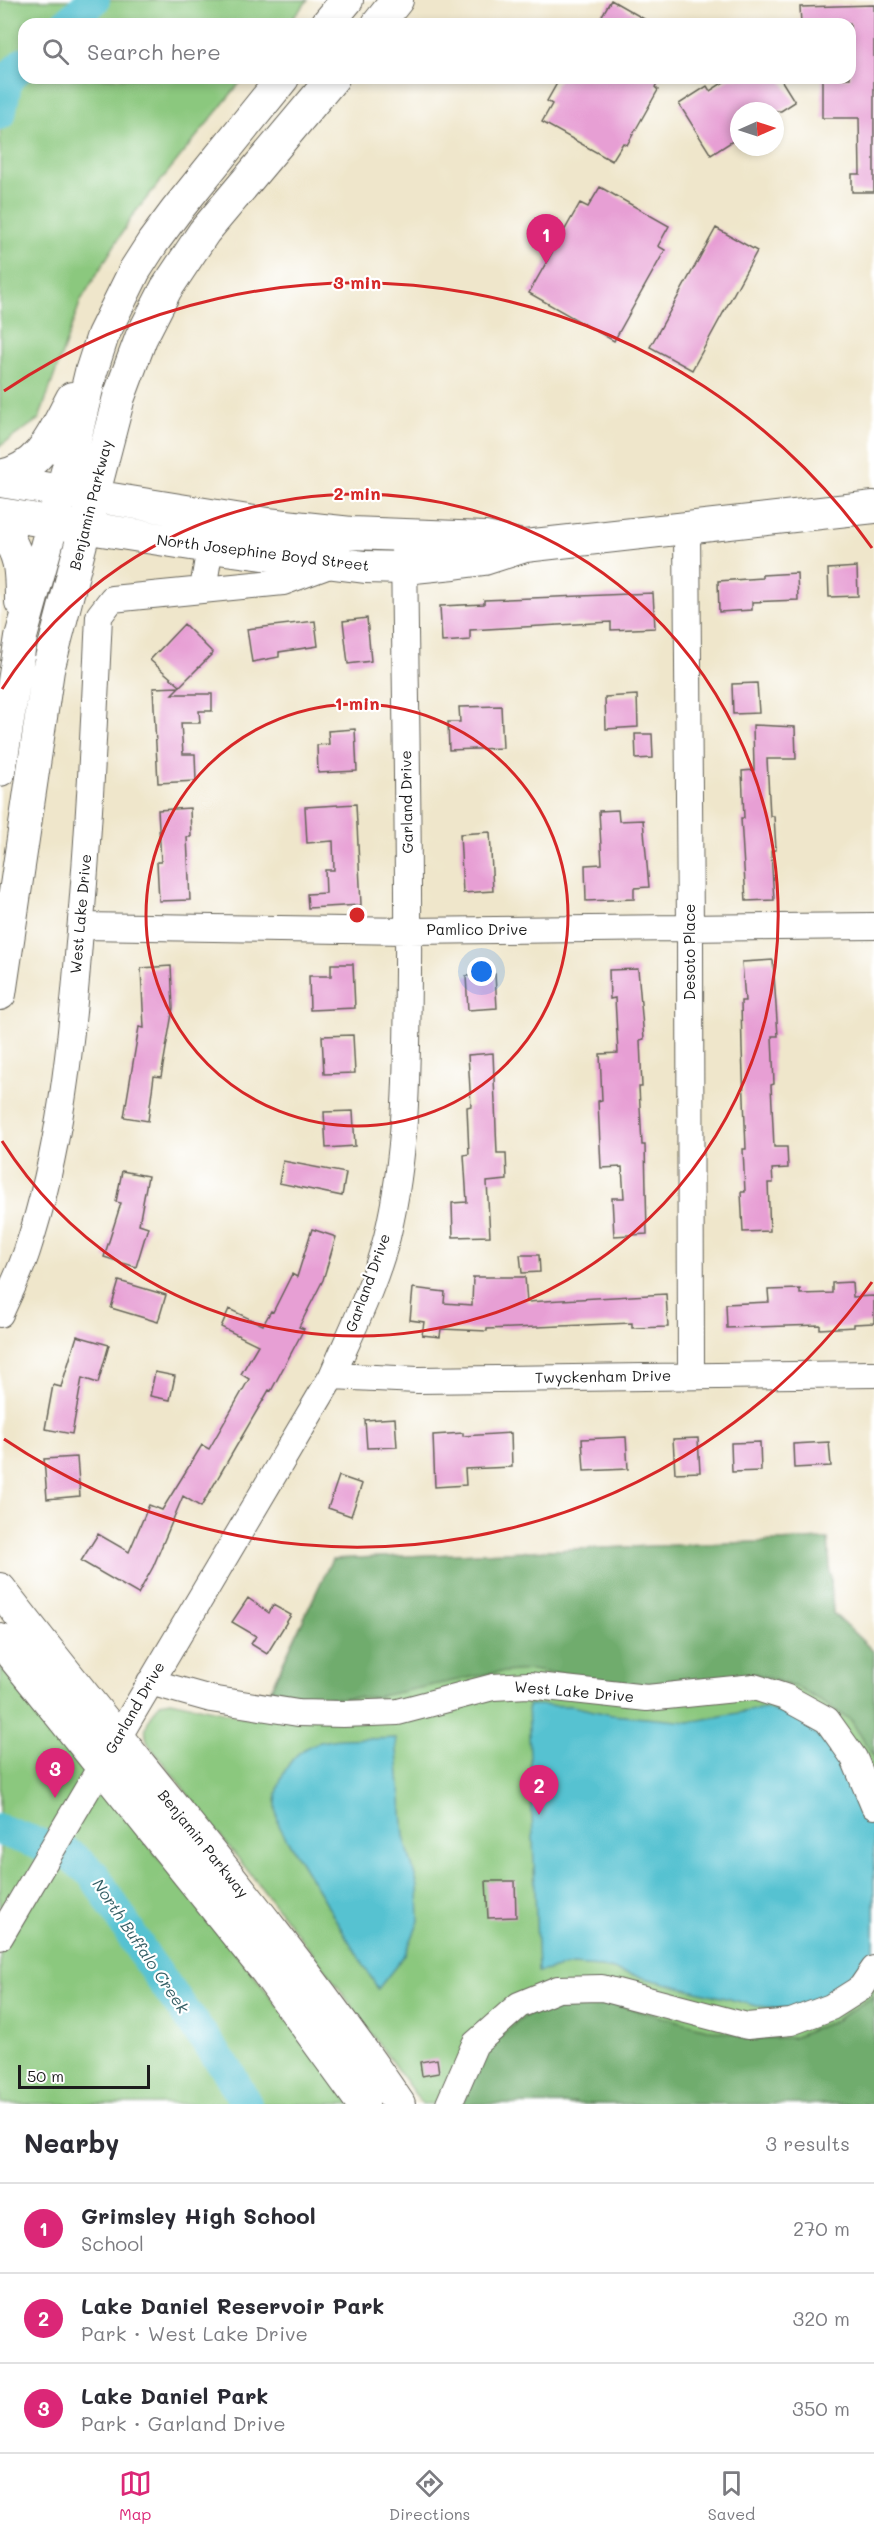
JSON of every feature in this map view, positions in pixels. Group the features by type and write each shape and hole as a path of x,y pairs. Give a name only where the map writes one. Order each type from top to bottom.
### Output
{"main road":[{"path":"332,18 347,0"},
{"path":"383,18 397,0"},
{"name":"Benjamin Parkway","path":"0,770 21,637 62,490 91,372 103,335 135,270 159,234 278,84"},
{"name":"Benjamin Parkway","path":"0,994 48,670 87,528 119,397 141,338 166,289 204,232 328,84"},
{"path":"0,476 23,466 36,457 57,431 103,335"},
{"name":"North Josephine Boyd Street","path":"0,481 267,524 351,533 485,538 525,546"},
{"name":"North Josephine Boyd Street","path":"0,514 332,564 404,568 484,559 525,546 874,507"},
{"path":"0,527 15,550 21,567 21,637"},
{"name":"Benjamin Parkway","path":"0,1589 282,1941 344,2023 399,2104"},
{"name":"Benjamin Parkway","path":"0,1640 95,1778 267,1972 363,2104"}],"street":[{"name":"Desoto Place","path":"687,528 691,1376"},
{"name":"Garland Drive","path":"0,1937 117,1737 236,1542 332,1376 362,1306 388,1226 402,1144 406,1068 408,931 404,536"},
{"path":"203,589 210,547"},
{"name":"West Lake Drive","path":"0,1314 27,1254 47,1185 62,1114 72,1033 81,926 99,616 112,599 282,582 332,564"},
{"name":"Pamlico Drive","path":"81,926 408,931 874,926"},
{"name":"Twyckenham Drive","path":"332,1376 418,1380 874,1374"},
{"name":"West Lake Drive","path":"150,1682 211,1699 298,1713 343,1714 398,1712 493,1687 528,1685 647,1698 754,1687 785,1696 827,1720 854,1758 874,1806"},
{"path":"449,2104 475,2044 519,2005 558,1989 602,1988 747,2026 791,2022 831,2007 861,1988 874,1969"}],"green space":[{"path":"0,0 308,0 293,18 18,18 18,84 239,84 133,215 81,300 39,419 0,446"},
{"path":"828,1539 833,1613 874,1652 874,2104 422,2104 325,1969 146,1739 146,1728 150,1718 160,1703 170,1701 256,1719 332,1559"},
{"path":"828,1539 833,1613 874,1652 874,1757 851,1720 801,1689 757,1674 648,1687 530,1670 491,1673 376,1697 317,1698 271,1689 332,1559"},
{"path":"0,1666 218,1929 355,2104 0,2104"},
{"path":"874,1996 874,2104 576,2104 575,2102 570,2104 462,2104 483,2054 520,2019 561,1999 609,2003 715,2031 755,2038 793,2038 836,2020"}],"water":[{"path":"528,1705 572,1706 612,1715 689,1722 765,1708 801,1720 843,1760 874,1832 874,1948 860,1969 839,1989 816,2002 789,2009 757,2006 601,1967 572,1965 538,1972"},
{"path":"396,1738 404,1836 418,1887 419,1921 406,1953 378,1989 281,1829 276,1813 276,1801 282,1777 288,1765 306,1748 317,1743 336,1740"}],"building":[{"path":"611,0 642,18 600,18"},
{"path":"874,5 874,192 852,192 852,174 860,174 859,118 822,118 822,84 856,84 856,18 801,18 800,7"},
{"path":"557,84 657,84 655,87 658,90 627,145 623,143 612,161 542,122 552,104 547,101"},
{"path":"721,84 784,84 795,102 784,109 784,102 730,102 730,143 711,155 679,104 707,86 710,91"},
{"path":"600,187 669,226 658,246 665,250 614,341 529,293 580,203 588,207"},
{"path":"716,228 757,251 692,370 650,347"},
{"path":"857,567 858,596 829,597 828,569"},
{"path":"797,573 798,600 752,602 752,610 719,612 718,581"},
{"path":"653,593 655,628 611,630 611,622 470,630 470,640 442,642 440,606 484,604 484,600"},
{"path":"367,618 371,661 348,664 343,621"},
{"path":"315,621 318,646 279,652 279,657 252,662 247,629"},
{"path":"184,624 213,653 180,686 150,660"},
{"path":"757,683 759,713 733,714 732,684"},
{"path":"179,687 172,694 212,694 212,711 199,711 200,723 181,723 183,754 195,754 196,781 158,783 153,688"},
{"path":"637,695 638,727 606,729 605,697"},
{"path":"501,706 503,748 449,750 448,722 460,722 459,707"},
{"path":"753,725 795,727 796,759 767,759 770,816 774,816 776,850 771,851 774,900 746,901 741,818 744,818 742,771 754,770"},
{"path":"355,729 357,771 318,773 317,745 329,744 328,731"},
{"path":"635,734 652,734 653,758 636,759"},
{"path":"356,804 361,905 308,908 307,894 326,893 325,870 334,870 333,841 307,843 305,807"},
{"path":"190,808 191,837 187,837 190,900 159,901 157,862 161,862 158,810"},
{"path":"618,810 619,821 643,820 649,887 634,888 634,899 586,901 585,865 602,864 599,811"},
{"path":"490,832 493,891 463,893 460,834"},
{"path":"773,960 778,1036 772,1036 774,1084 771,1085 774,1147 787,1147 788,1168 772,1169 773,1183 768,1183 770,1231 743,1232 741,1192 745,1192 743,1149 746,1149 741,1001 745,1001 742,962"},
{"path":"331,964 353,964 355,1008 310,1010 309,976 331,976"},
{"path":"171,966 173,1008 161,1077 154,1076 148,1121 124,1117 139,1027 144,1028 141,968"},
{"path":"638,969 644,1039 640,1040 642,1087 639,1087 642,1145 645,1145 647,1234 614,1236 612,1198 624,1198 622,1167 601,1168 598,1101 602,1100 600,1054 618,1053 615,998 610,999 609,970"},
{"path":"495,974 497,1008 468,1010 466,976"},
{"path":"353,1035 355,1073 324,1074 322,1036"},
{"path":"493,1053 497,1153 506,1153 507,1180 487,1182 490,1236 453,1237 452,1203 467,1202 464,1155 469,1154 467,1107 471,1106 468,1055"},
{"path":"353,1111 355,1146 326,1148 324,1112"},
{"path":"283,1161 346,1173 342,1196 279,1183"},
{"path":"122,1171 148,1176 139,1224 148,1227 136,1267 104,1257 121,1203 116,1202"},
{"path":"312,1229 336,1237 323,1280 299,1327 304,1329 271,1391 269,1390 201,1507 183,1496 153,1567 138,1594 81,1561 98,1534 129,1552 149,1505 162,1510 202,1445 209,1449 249,1379 241,1374 258,1345 221,1327 229,1309 263,1325 271,1311 273,1312 292,1274 297,1277"},
{"path":"520,1255 539,1255 540,1272 522,1273"},
{"path":"473,1277 525,1277 527,1302 666,1294 668,1327 632,1328 632,1323 487,1329 487,1331 441,1329 440,1337 422,1335 424,1322 410,1320 413,1288 445,1292 444,1303 472,1305"},
{"path":"119,1281 166,1295 158,1322 111,1308"},
{"path":"852,1282 853,1297 874,1296 874,1323 820,1329 820,1325 727,1328 726,1304 769,1302 768,1290 800,1289 800,1294 832,1293 832,1283"},
{"path":"77,1336 109,1345 98,1383 82,1378 72,1434 45,1429 53,1385 61,1387"},
{"path":"155,1372 175,1376 170,1400 150,1396"},
{"path":"395,1418 397,1447 367,1448 365,1420"},
{"path":"463,1433 463,1436 511,1433 512,1467 465,1469 466,1485 435,1487 433,1435"},
{"path":"626,1437 628,1469 584,1471 582,1439"},
{"path":"698,1438 700,1472 675,1473 673,1439"},
{"path":"760,1442 761,1471 732,1472 731,1443"},
{"path":"829,1442 831,1466 794,1468 793,1444"},
{"path":"77,1457 80,1496 47,1499 44,1459"},
{"path":"339,1476 362,1484 351,1516 328,1508"},
{"path":"248,1598 269,1613 273,1605 291,1615 267,1654 251,1644 256,1636 232,1622"},
{"path":"486,1881 515,1881 516,1917 488,1918"},
{"path":"437,2059 439,2073 422,2076 420,2062"}],"waterway":[{"name":"North Buffalo Creek","path":"73,18 94,0"},
{"name":"North Buffalo Creek","path":"0,114 7,79 18,69"},
{"name":"North Buffalo Creek","path":"0,1830 70,1855 94,1875 148,1961 228,2071 246,2104"}],"place":[{"name":"Grimsley High School","path":"546,264"},
{"name":"Lake Daniel Park","path":"55,1798"},
{"name":"Lake Daniel Reservoir Park","path":"539,1815"}]}
